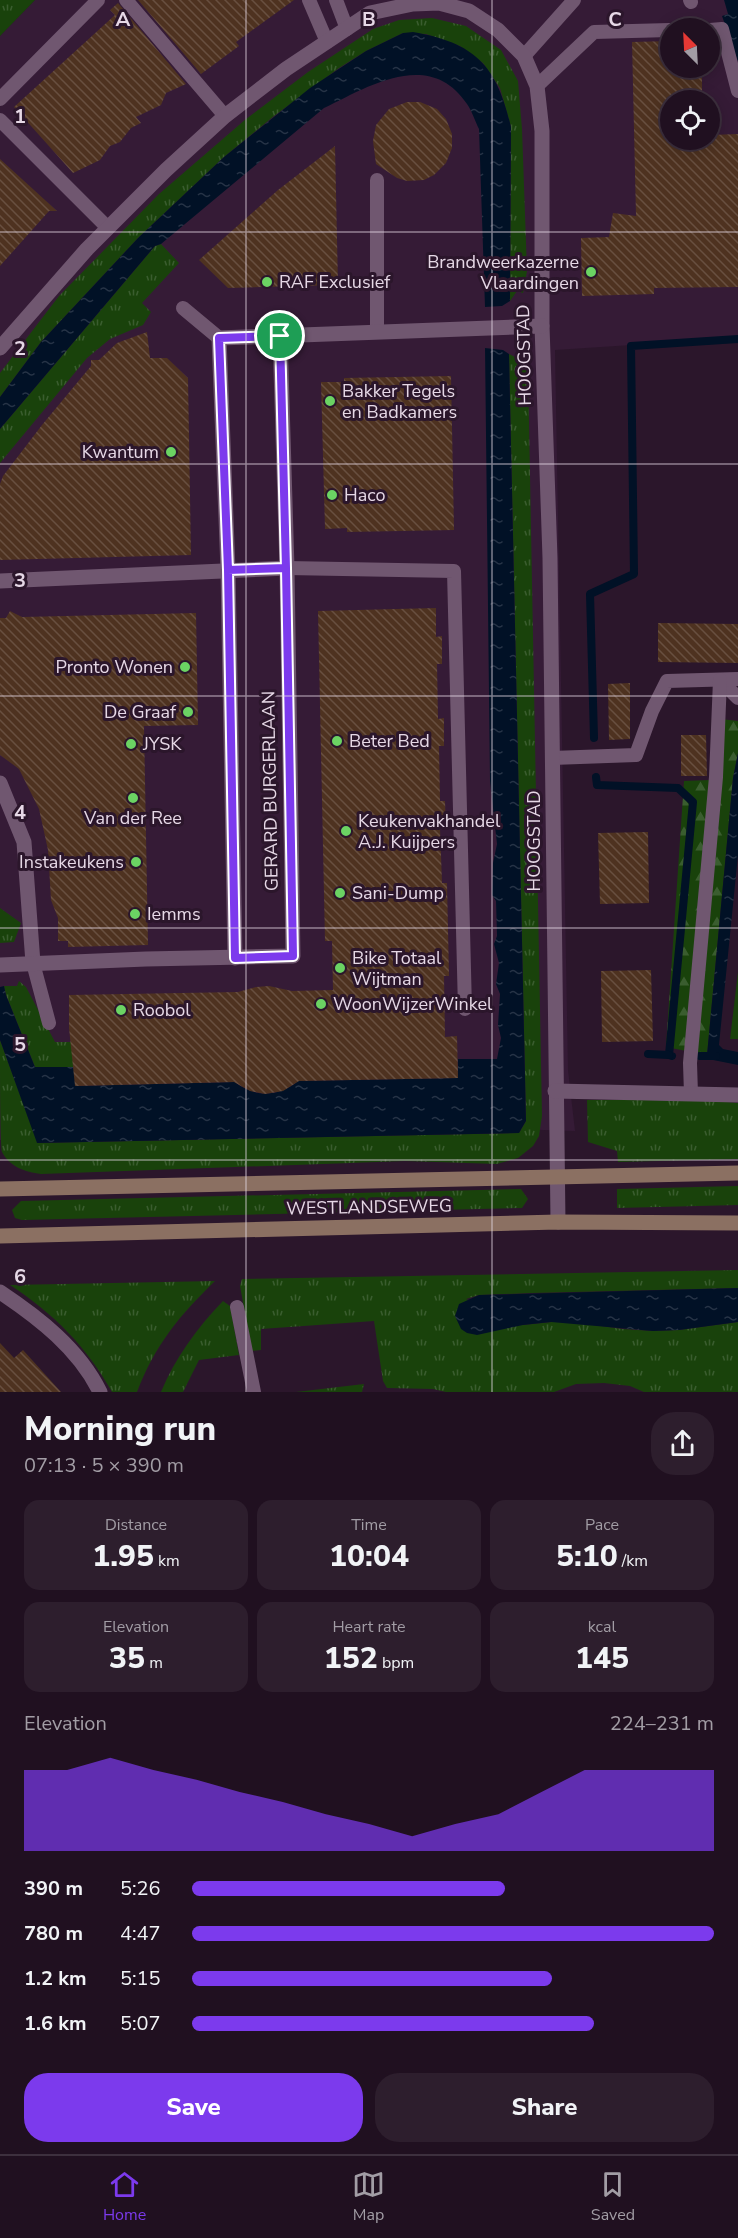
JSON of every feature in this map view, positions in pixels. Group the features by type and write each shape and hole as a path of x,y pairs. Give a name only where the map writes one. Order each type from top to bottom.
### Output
{"main road":[{"name":"WESTLANDSEWEG","path":"0,1190 738,1173"},
{"name":"WESTLANDSEWEG","path":"0,1236 558,1222 738,1223"}],"street":[{"name":"HOOGSTAD","path":"0,348 34,306 108,228 225,116 286,69 370,13 413,4 439,3 469,11 498,30 524,56 537,86 542,131 542,326 550,558 558,1222"},
{"path":"219,338 542,326"},
{"name":"GERARD BURGERLAAN","path":"0,965 293,956 280,336"},
{"name":"GERARD BURGERLAAN","path":"219,338 228,570 235,958"},
{"path":"0,581 286,568"},
{"path":"0,783 24,842 33,963"},
{"path":"555,1091 738,1095"},
{"path":"0,1292 35,1315 65,1345 95,1382 100,1392"}],"lane":[{"path":"0,99 98,0"},
{"path":"126,0 225,116"},
{"path":"309,0 327,42"},
{"path":"336,0 347,29"},
{"path":"524,56 574,0"},
{"path":"720,29 722,29 738,92"},
{"path":"537,86 594,32 660,30"},
{"path":"0,120 108,228"},
{"path":"377,180 377,332"},
{"path":"183,309 219,338"},
{"path":"286,568 454,571 465,1009"},
{"path":"552,758 636,755 652,711 667,681 738,679"},
{"path":"720,680 738,698"},
{"path":"691,1094 690,1063 716,777 720,680"},
{"path":"33,963 49,1023"},
{"path":"237,1307 254,1392"}],"shaded area":[{"path":"35,0 732,0 738,25 738,338 555,350 568,1070 575,1131 511,1129 0,1140 0,36"}],"green space":[{"path":"0,0 35,0 0,36"},
{"path":"432,18 466,26 501,50 518,81 527,271 523,293 517,291 510,301 511,127 500,88 483,63 460,46 426,34 403,33 366,51 339,68 274,116 224,157 138,238 41,342 0,397 0,373 59,296 159,194 246,119 308,72 373,29 399,20"},
{"path":"161,244 179,263 142,303 151,312 143,325 110,339 87,358 0,463 0,429 155,246"},
{"path":"509,354 517,358 520,368 528,369 542,1116 539,1136 533,1146 518,1158 497,1164 405,1161 41,1174 29,1172 14,1165 2,1152 0,1040 38,1143 519,1133 526,1121"},
{"path":"712,718 738,721 738,753 733,778 707,1055 666,1047 684,781 710,780"},
{"path":"0,908 21,923 14,942 0,943"},
{"path":"738,972 738,1039 730,1039"},
{"path":"19,981 26,987 55,1042 71,1042 75,1067 35,1067 4,986 17,986"},
{"path":"587,1100 701,1100 738,1103 738,1159 618,1162 617,1151 588,1142"},
{"path":"738,1186 738,1205 617,1208 617,1189"},
{"path":"521,1189 528,1199 522,1208 22,1220 15,1218 12,1210 21,1201"},
{"path":"738,1270 738,1288 479,1295 466,1299 523,1325 573,1322 653,1331 738,1322 738,1392 644,1392 630,1386 604,1383 576,1384 554,1392 446,1392 433,1389 387,1388 383,1381 374,1321 261,1329 261,1350 252,1351 240,1286 242,1279"},
{"path":"215,1281 190,1306 169,1332 144,1375 137,1392 112,1392 92,1360 68,1332 41,1307 10,1285"},
{"path":"223,1301 230,1306 239,1355 199,1360 183,1392 161,1392 187,1344"},
{"path":"364,1384 362,1392 296,1392"}],"water":[{"path":"724,0 738,0 738,62 722,16 728,14"},
{"path":"413,32 453,43 468,51 480,61 499,88 511,127 510,301 502,306 485,307 479,129 467,104 452,87 435,78 416,75 397,77 359,91 324,108 161,244 155,246 0,429 0,397 41,342 138,238 224,157 310,88 366,51 403,33"},
{"path":"485,348 503,350 509,354 526,1121 519,1133 37,1143 0,1040 0,987 4,986 35,1067 75,1067 76,1086 235,1082 251,1091 267,1094 283,1090 298,1081 458,1078 458,1059 497,1059 501,1038 498,1025 500,994 496,984 499,963 494,944 497,936 496,901 492,895 493,863 497,844 490,781"},
{"path":"738,753 738,855 719,1045 723,1049 738,1052 738,1065 708,1059 707,1055 733,778"},
{"path":"738,1288 738,1322 679,1330 653,1331 551,1322 523,1325 477,1335 461,1329 455,1316 459,1304 479,1295"}],"building":[{"path":"138,0 294,0 236,42 239,46 201,74"},
{"path":"118,3 186,84 166,93 161,105 136,117 141,123 131,128 120,142 110,146 100,160 73,173 14,107 115,15 110,10"},
{"path":"660,41 660,78 702,78 702,90 660,90 660,150 720,150 720,135 738,134 738,287 654,288 654,294 582,296 581,238 609,237 613,213 636,216 632,42"},
{"path":"407,102 420,102 437,109 446,119 452,134 452,148 446,163 434,175 424,180 407,181 397,178 376,164 373,141 376,125 389,109"},
{"path":"335,146 338,285 228,288 199,260 278,190"},
{"path":"0,159 57,211 49,211 0,266"},
{"path":"147,332 150,358 167,358 188,378 191,555 0,560 0,484 3,476 91,366 91,360 99,360 117,343"},
{"path":"451,376 454,530 347,532 347,528 325,529 321,382 344,382 344,378"},
{"path":"436,608 436,637 442,636 442,664 437,664 438,719 444,718 444,746 439,746 440,801 445,801 446,828 440,828 442,883 447,883 449,976 444,976 445,1037 457,1036 458,1078 299,1081 283,1091 265,1094 250,1091 234,1082 75,1086 69,1028 69,995 238,992 269,986 292,991 333,990 332,941 325,941 318,611"},
{"path":"10,611 22,617 196,613 198,725 144,726 148,945 68,947 68,941 58,941 58,918 51,900 48,850 39,809 19,769 0,755 0,618 6,618"},
{"path":"658,623 738,624 738,663 658,662"},
{"path":"630,683 630,739 609,740 608,684"},
{"path":"681,735 706,735 707,776 681,776"},
{"path":"648,832 649,903 600,904 598,833"},
{"path":"651,970 653,1041 602,1042 601,971"},
{"path":"0,1343 14,1358 23,1350 61,1392 0,1392"}],"waterway":[{"path":"594,738 590,594 634,574 631,346 738,339"},
{"path":"596,777 597,785 678,788 693,802 669,1055 672,1056"},
{"path":"648,1054 669,1055"},
{"path":"700,1056 716,1056"}],"place":[{"name":"Brandweerkazerne Vlaardingen","path":"591,272"},
{"name":"RAF Exclusief","path":"267,282"},
{"name":"Bakker Tegels en Badkamers","path":"330,401"},
{"name":"Kwantum","path":"171,452"},
{"name":"Haco","path":"332,495"},
{"name":"Pronto Wonen","path":"185,667"},
{"name":"De Graaf","path":"188,712"},
{"name":"Beter Bed","path":"337,741"},
{"name":"JYSK","path":"131,744"},
{"name":"Van der Ree","path":"133,798"},
{"name":"Keukenvakhandel A.J. Kuijpers","path":"346,831"},
{"name":"Instakeukens","path":"136,862"},
{"name":"Sani-Dump","path":"340,893"},
{"name":"Iemms","path":"135,914"},
{"name":"Bike Totaal Wijtman","path":"340,968"},
{"name":"WoonWijzerWinkel","path":"321,1004"},
{"name":"Roobol","path":"121,1010"}],"route":[{"path":"280,336 219,338 228,570 286,568 293,956 235,958 228,570 286,568 280,336"}]}
